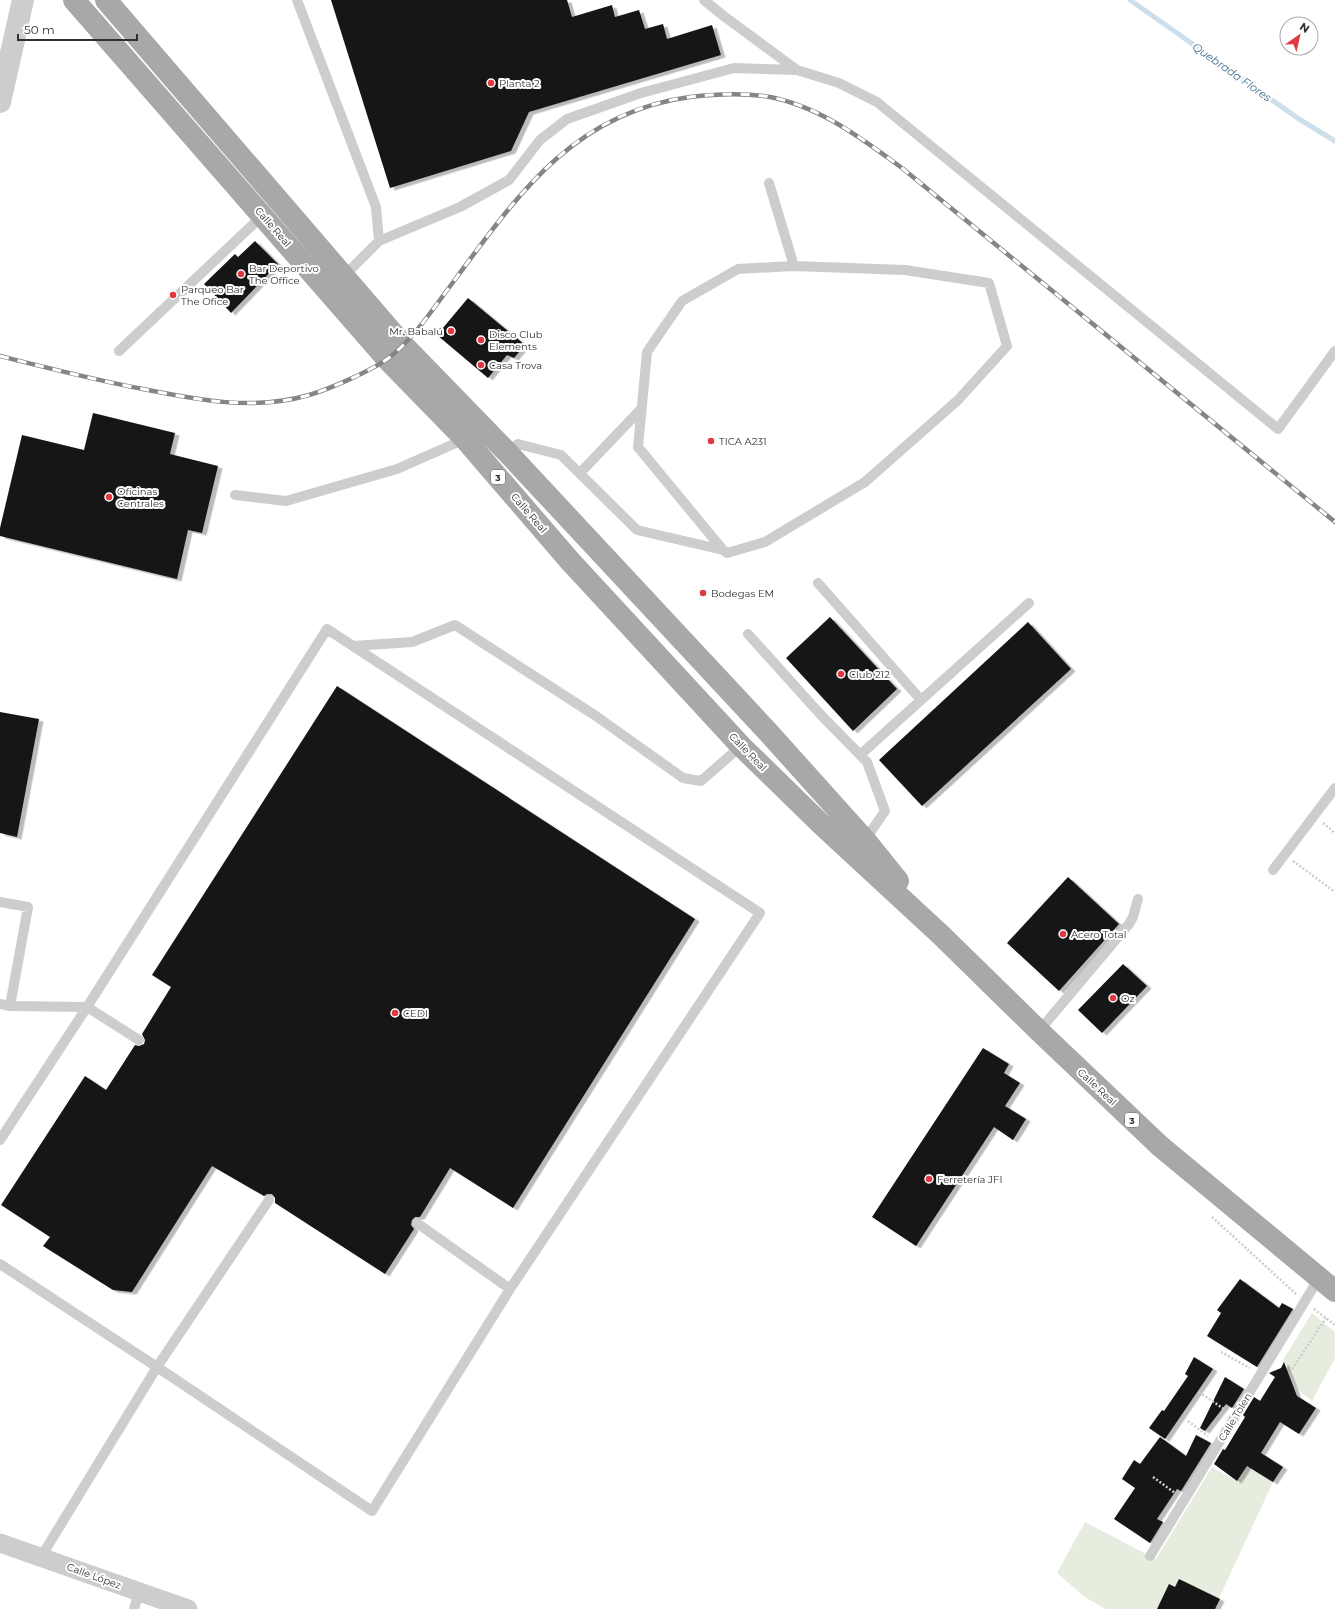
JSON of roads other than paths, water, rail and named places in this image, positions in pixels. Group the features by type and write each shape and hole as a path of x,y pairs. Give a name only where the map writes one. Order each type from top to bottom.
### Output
{"main road":[{"name":"Calle Real","path":"74,0 387,359 465,439 570,561 741,746 842,845 941,935 1160,1146 1327,1284"},
{"path":"90,0 168,85 280,200"},
{"name":"Calle Real","path":"106,0 280,200 403,345 507,452 721,682 864,840 941,935"},
{"path":"721,682 731,707 741,746 750,746 760,750 810,780"}],"street":[{"path":"0,102 23,0"},
{"name":"Calle López","path":"0,1543 41,1557 136,1600 188,1609"}],"lane":[{"path":"297,0 376,207 379,241"},
{"path":"704,0 725,18 797,70"},
{"path":"344,276 379,241 460,208 509,180 540,140 567,119 641,93 734,68 797,70 839,83 877,102 1278,429 1335,351"},
{"path":"769,183 794,266"},
{"path":"119,351 262,215 280,200"},
{"path":"507,452 518,444 562,455 637,530 723,550 727,553 765,542 865,482 958,400 1007,346 989,283 905,270 794,266 738,269 682,301 648,352 638,447 723,550"},
{"path":"580,473 642,408"},
{"path":"235,495 286,501 397,468 465,439"},
{"path":"818,583 921,700"},
{"path":"860,755 1030,602"},
{"path":"353,646 412,642 455,625 596,716 684,778 701,780 741,746"},
{"path":"0,1140 87,1007 327,629 760,913 510,1289 372,1511 0,1264"},
{"path":"748,634 868,762 885,811 864,840"},
{"path":"1274,870 1335,788"},
{"path":"1039,1031 1129,924 1133,918 1138,899"},
{"path":"0,902 28,907 10,1006"},
{"path":"0,1004 10,1006 87,1007 139,1040"},
{"path":"41,1557 157,1367 269,1200"},
{"path":"417,1223 510,1289"},
{"name":"Calle Tolen","path":"1150,1556 1327,1284"}],"waterway":[{"name":"Quebrada Flores","path":"1130,0 1299,119 1335,141"}],"railway":[{"path":"0,356 107,382 205,400 247,403 268,402 288,400 318,392 351,379 373,368 399,349 424,321 478,249 526,189 553,162 582,139 614,120 649,106 690,97 709,95 736,94 764,96 802,106 837,123 902,168 1335,522"}],"place":[{"name":"Planta 2","path":"491,83"},
{"name":"Bar Deportivo The Office","path":"241,274"},
{"name":"Parqueo Bar The Ofice","path":"173,295"},
{"name":"Mr. Babalú","path":"451,331"},
{"name":"Disco Club Elements","path":"481,340"},
{"name":"Casa Trova","path":"481,365"},
{"name":"TICA A231","path":"711,441"},
{"name":"Oficinas Centrales","path":"109,497"},
{"name":"Bodegas EM","path":"703,593"},
{"name":"Club 212","path":"841,674"},
{"name":"Acero Total","path":"1063,934"},
{"name":"Oz","path":"1113,998"},
{"name":"CEDI","path":"395,1013"},
{"name":"Ferretería JFI","path":"929,1179"}]}
